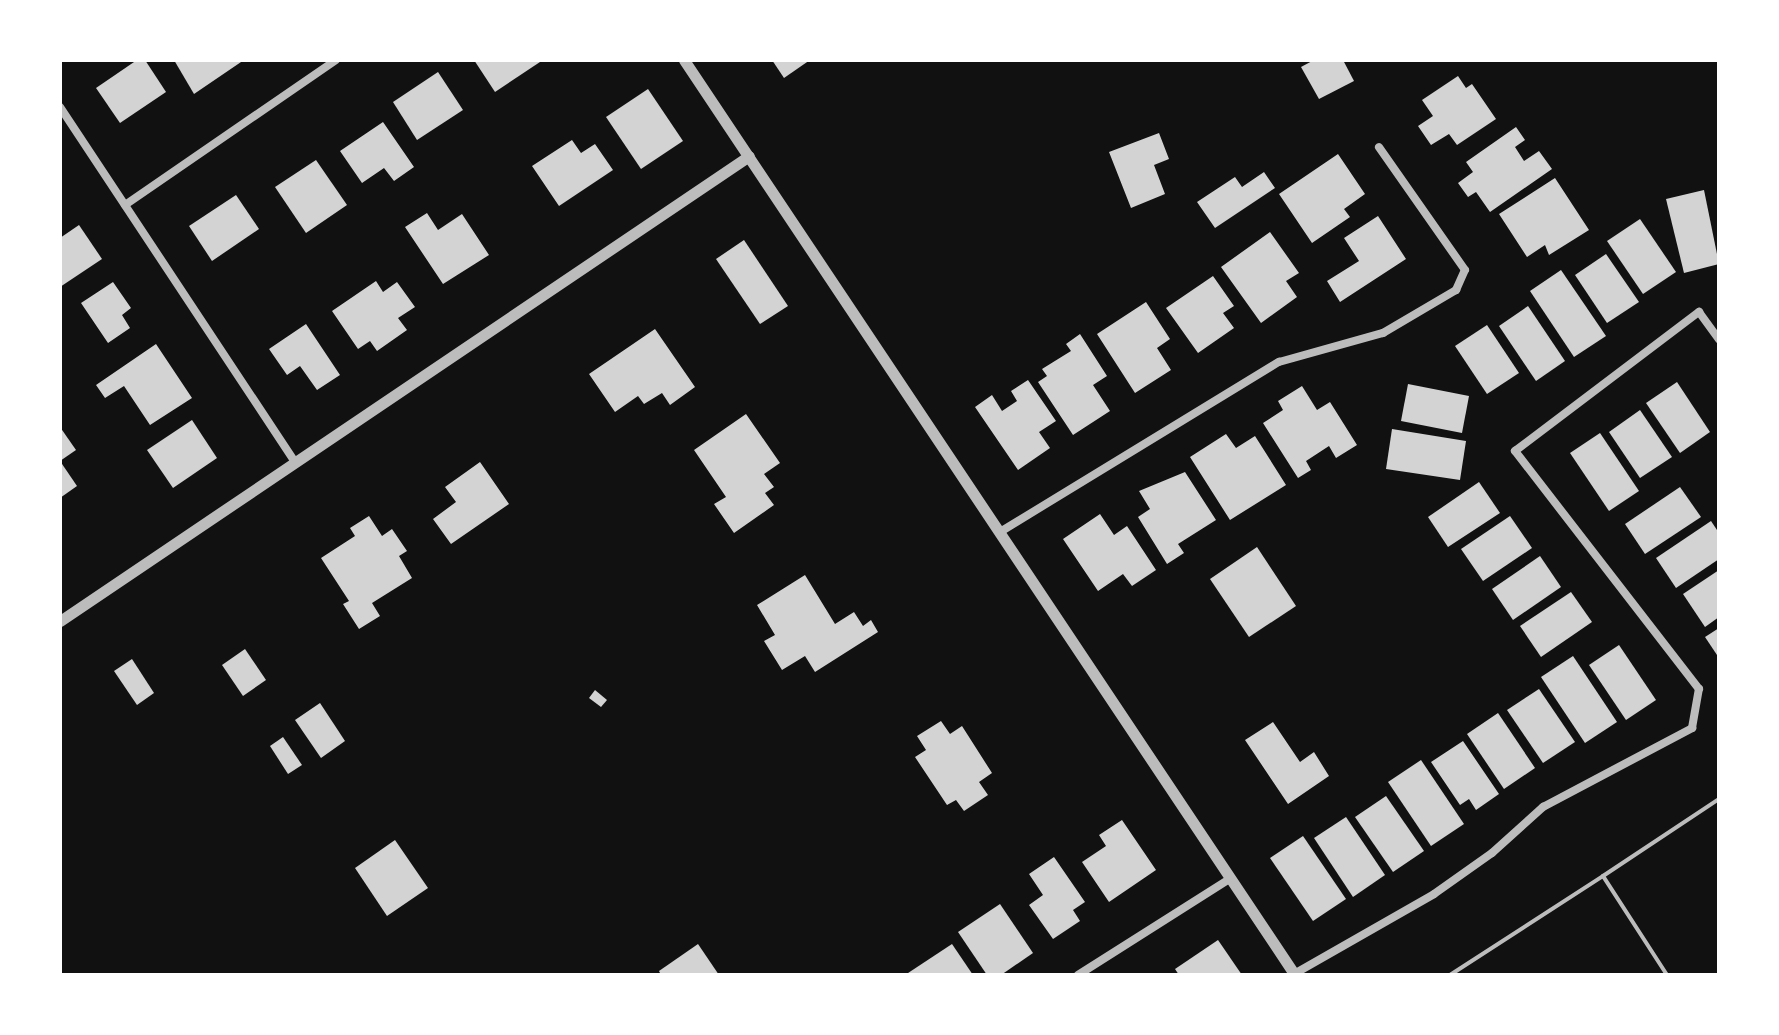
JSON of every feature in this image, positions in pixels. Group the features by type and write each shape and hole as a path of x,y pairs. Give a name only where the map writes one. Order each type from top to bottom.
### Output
{"street":[{"path":"125,205 336,60"},
{"path":"684,60 1295,975 1434,894 1492,853 1543,807 1692,728 1699,689 1515,451 1699,312 1719,340"},
{"path":"60,107 295,462"},
{"path":"1000,532 1279,362 1383,333 1456,290 1465,270 1379,147"},
{"path":"60,621 749,156"},
{"path":"1078,975 1231,878"}],"lane":[{"path":"1450,975 1719,799"},
{"path":"1603,876 1667,975"}],"building":[{"path":"137,60 145,60 166,92 120,123 96,88"},
{"path":"174,60 244,60 194,94"},
{"path":"474,60 543,60 495,92"},
{"path":"772,60 810,60 784,78"},
{"path":"1314,60 1343,60 1354,81 1319,99 1301,67"},
{"path":"438,72 463,110 417,140 393,102"},
{"path":"1458,76 1466,88 1472,84 1496,119 1457,145 1449,134 1431,145 1418,126 1433,116 1422,100"},
{"path":"648,89 683,141 641,169 606,117"},
{"path":"383,122 414,167 394,181 384,168 362,183 340,151"},
{"path":"1516,127 1525,140 1515,147 1524,161 1539,151 1552,169 1490,212 1476,192 1468,197 1458,183 1473,172 1466,162"},
{"path":"1159,133 1169,159 1154,165 1165,194 1131,208 1109,152"},
{"path":"572,140 581,153 595,144 613,170 559,206 532,166"},
{"path":"1338,154 1365,194 1344,209 1350,217 1312,243 1279,194"},
{"path":"316,160 347,205 306,233 275,187"},
{"path":"1264,172 1275,188 1215,228 1197,202 1235,177 1242,187"},
{"path":"1555,178 1589,230 1549,255 1545,245 1527,257 1499,214"},
{"path":"1704,190 1719,264 1684,273 1666,199"},
{"path":"236,195 259,229 212,261 189,226"},
{"path":"427,213 438,230 462,214 489,255 443,284 405,227"},
{"path":"1378,216 1406,259 1340,302 1327,281 1359,261 1344,238"},
{"path":"1640,219 1676,272 1643,294 1607,241"},
{"path":"79,225 102,259 60,287 60,238"},
{"path":"1270,232 1299,273 1286,281 1297,297 1261,323 1221,267"},
{"path":"744,240 788,306 760,324 716,259"},
{"path":"1606,254 1639,302 1607,323 1575,275"},
{"path":"1561,270 1606,336 1574,357 1530,291"},
{"path":"1213,276 1234,306 1223,313 1234,328 1198,353 1166,308"},
{"path":"376,281 383,292 397,282 415,307 398,318 407,330 377,351 370,341 358,349 332,311"},
{"path":"113,282 131,308 122,315 130,328 108,343 81,303"},
{"path":"1146,302 1170,339 1157,348 1171,370 1135,393 1097,334"},
{"path":"1528,306 1565,361 1536,381 1499,326"},
{"path":"306,324 340,375 317,390 300,366 287,375 269,349"},
{"path":"1487,325 1519,373 1487,394 1455,346"},
{"path":"655,329 695,387 670,405 662,393 644,404 638,396 615,412 589,374"},
{"path":"1080,334 1107,376 1093,385 1110,411 1073,435 1038,382 1047,376 1042,369 1071,351 1066,344"},
{"path":"156,344 192,398 150,425 124,386 105,398 96,385"},
{"path":"1028,380 1056,421 1039,432 1050,448 1018,470 975,407 992,395 1002,411 1017,401 1011,391"},
{"path":"1677,382 1710,432 1680,453 1646,403"},
{"path":"1408,384 1469,396 1462,433 1401,421"},
{"path":"1302,386 1317,410 1330,402 1357,445 1336,458 1329,446 1306,461 1311,470 1298,478 1263,423 1283,410 1278,401"},
{"path":"1640,410 1672,457 1640,478 1609,432"},
{"path":"746,414 780,463 764,474 774,487 765,493 774,505 734,533 714,504 726,497 694,450"},
{"path":"192,420 217,458 173,488 147,450"},
{"path":"60,427 76,450 60,461"},
{"path":"1392,429 1466,441 1460,480 1386,469"},
{"path":"1600,433 1639,491 1609,511 1570,453"},
{"path":"1226,434 1236,448 1255,436 1286,485 1230,520 1190,457"},
{"path":"60,461 77,486 60,498"},
{"path":"480,462 509,504 451,544 433,519 456,502 445,487"},
{"path":"1185,472 1216,520 1178,544 1184,553 1167,564 1138,517 1150,509 1139,491"},
{"path":"1479,482 1500,513 1448,547 1428,517"},
{"path":"1680,487 1701,517 1645,554 1625,524"},
{"path":"1100,514 1114,535 1127,526 1156,570 1132,586 1123,574 1098,591 1063,539"},
{"path":"369,516 382,536 392,529 407,551 399,556 412,578 372,603 380,616 359,629 343,604 349,601 321,558 355,536 350,528"},
{"path":"1510,516 1532,548 1483,581 1461,549"},
{"path":"1711,521 1719,533 1719,559 1676,588 1656,558"},
{"path":"1257,547 1296,606 1249,637 1210,579"},
{"path":"1540,556 1561,587 1513,620 1492,589"},
{"path":"1719,570 1719,617 1705,627 1683,594"},
{"path":"805,575 835,624 854,612 863,626 871,620 878,632 815,672 805,656 782,670 764,641 775,635 757,605"},
{"path":"1571,592 1592,622 1541,657 1520,626"},
{"path":"1719,628 1719,658 1705,637"},
{"path":"1619,645 1656,700 1626,720 1589,665"},
{"path":"245,649 266,680 243,696 222,665"},
{"path":"1573,656 1617,722 1585,743 1541,677"},
{"path":"132,659 154,693 137,705 114,671"},
{"path":"1539,689 1575,742 1543,763 1507,710"},
{"path":"595,690 607,700 601,707 589,698"},
{"path":"320,703 345,741 321,758 295,720"},
{"path":"1498,713 1535,768 1504,789 1467,734"},
{"path":"941,721 950,734 962,726 992,773 979,782 988,795 964,811 956,800 947,805 915,757 926,750 917,736"},
{"path":"1273,722 1300,762 1314,752 1329,776 1288,804 1245,740"},
{"path":"283,737 302,765 288,774 270,746"},
{"path":"1463,741 1499,794 1476,810 1469,799 1460,805 1431,762"},
{"path":"1421,760 1464,824 1431,846 1388,782"},
{"path":"1386,796 1424,851 1393,872 1355,817"},
{"path":"1346,817 1385,875 1353,897 1314,838"},
{"path":"1122,820 1156,870 1109,902 1082,862 1106,846 1099,835"},
{"path":"1303,836 1346,899 1313,921 1270,858"},
{"path":"395,840 428,888 387,916 355,868"},
{"path":"1054,857 1085,902 1073,910 1080,921 1053,939 1029,905 1043,895 1029,874"},
{"path":"1000,904 1033,953 1001,975 987,975 958,932"},
{"path":"1218,940 1242,975 1179,975 1175,969"},
{"path":"698,944 719,975 661,975 659,971"},
{"path":"952,944 973,975 905,975"}]}
